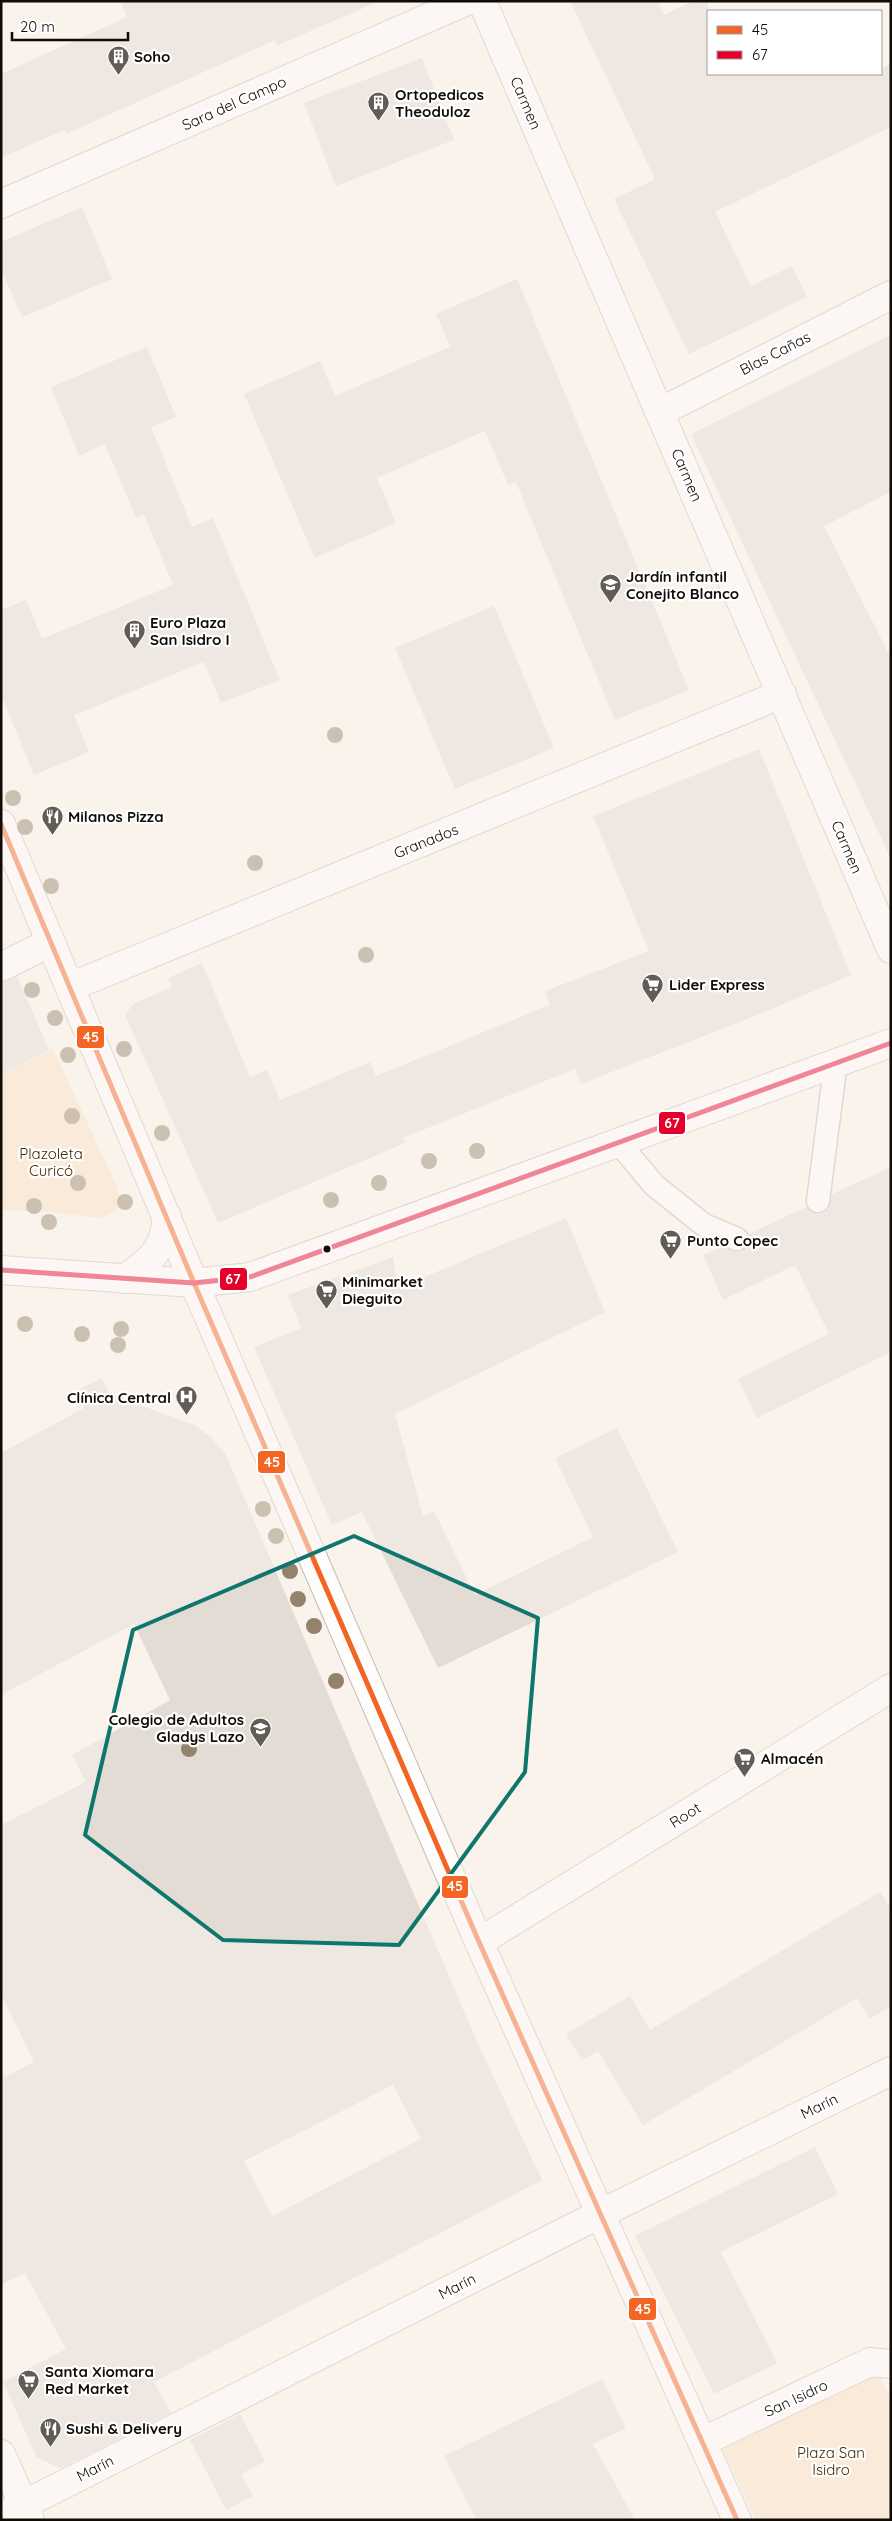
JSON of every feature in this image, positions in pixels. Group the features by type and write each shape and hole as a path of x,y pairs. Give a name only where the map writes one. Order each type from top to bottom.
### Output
{"street":[{"name":"Sara del Campo","path":"1,204 467,1"},
{"name":"Carmen","path":"482,1 891,949"},
{"name":"Blas Cañas","path":"660,412 891,295"},
{"name":"Granados","path":"70,988 782,694"},
{"path":"1,824 194,1282 479,1942 737,2520"},
{"path":"1,967 51,942"},
{"path":"1,1270 194,1282 250,1277 619,1143 836,1061 891,1043"},
{"path":"124,1279 146,1264 156,1253 166,1229 167,1217"},
{"name":"Root","path":"479,1942 891,1688"},
{"name":"Marín","path":"19,2513 600,2214 891,2071"},
{"name":"San Isidro","path":"702,2442 870,2362 891,2364"},
{"path":"1,2454 19,2513"}],"lane":[{"path":"818,1201 836,1061"},
{"path":"619,1143 654,1185 704,1225 737,1239"}],"highlighted area":[{"path":"354,1536 538,1618 525,1772 399,1945 223,1940 85,1835 133,1630"}],"green space":[{"name":"Plazoleta Curicó","path":"53,1049 118,1189 119,1204 116,1210 101,1218 49,1212 1,1210 1,1074"},
{"name":"Plaza San Isidro","path":"878,2372 891,2399 891,2520 756,2520 721,2447"}],"building":[{"name":"Soho","path":"120,1 380,1 278,45 275,40 66,134 64,130 1,158 1,74 127,17"},
{"path":"570,1 658,1 664,15 693,1 708,1 707,75 882,75 882,68 891,64 891,127 715,212 751,286 792,266 807,297 689,354 614,199 655,179"},
{"name":"Ortopedicos Theoduloz","path":"422,58 454,140 336,186 304,103"},
{"path":"82,207 112,279 22,317 1,269 1,242"},
{"path":"517,279 689,690 615,720 516,482 508,485 485,431 377,478 396,523 315,558 244,394 320,361 335,396 450,347 436,314"},
{"path":"891,335 891,492 824,526 891,658 891,859 691,434"},
{"name":"Euro Plaza San Isidro I","path":"147,347 176,417 151,427 192,527 213,518 280,680 221,703 204,662 74,715 89,752 34,775 1,695 1,610 26,600 42,639 173,585 144,514 136,518 105,444 79,456 51,387"},
{"path":"494,606 554,748 455,789 395,648"},
{"path":"759,749 851,975 760,1014 581,1084 575,1069 403,1138 405,1143 218,1223 125,1015 133,1004 172,987 168,978 202,963 250,1077 267,1070 280,1100 370,1062 376,1076 550,1005 545,991 649,951 593,816"},
{"path":"17,976 49,1050 1,1074 1,982"},
{"path":"891,1167 891,1352 757,1418 738,1379 829,1334 795,1265 723,1300 703,1255 722,1247 738,1252 744,1250 749,1244 749,1234 806,1207 816,1214 823,1213 829,1209 832,1194"},
{"path":"566,1218 605,1312 395,1414 423,1516 434,1511 475,1595 593,1537 555,1458 617,1428 678,1552 438,1668 362,1512 332,1525 254,1347 301,1328 288,1295 393,1257 398,1288"},
{"path":"101,1378 110,1394 194,1425 211,1437 226,1455 477,2042 542,2180 154,2382 171,2413 61,2468 37,2458 3,2382 66,2349 25,2273 1,2285 1,2079 34,2062 1,1994 1,1825 86,1782 72,1755 170,1700 134,1624 1,1695 1,1453 84,1408 75,1392","holes":["393,2085 421,2139 272,2216 244,2161"]},
{"path":"880,1892 891,1909 891,2006 870,2019 857,1998 643,2125 598,2051 582,2060 566,2034 630,1996 650,2030"},
{"path":"815,2147 838,2194 721,2252 777,2363 714,2394 635,2236"},
{"path":"602,2379 626,2428 593,2444 635,2520 476,2520 444,2456"},
{"path":"240,2414 265,2461 241,2474 253,2496 226,2510 190,2440"}],"transit line":[{"name":"45","path":"1,824 194,1283 479,1942 737,2520"},
{"name":"67","path":"1,1270 194,1283 250,1277 891,1043"}],"place":[{"name":"Soho","path":"118,75"},
{"name":"Ortopedicos Theoduloz","path":"379,122"},
{"name":"Jardín infantil Conejito Blanco","path":"610,604"},
{"name":"Euro Plaza San Isidro I","path":"134,650"},
{"name":"Milanos Pizza","path":"52,835"},
{"name":"Lider Express","path":"653,1003"},
{"name":"Punto Copec","path":"671,1259"},
{"name":"Minimarket Dieguito","path":"326,1309"},
{"name":"Clínica Central","path":"187,1416"},
{"name":"Colegio de Adultos Gladys Lazo","path":"260,1747"},
{"name":"Almacén","path":"745,1777"},
{"name":"Santa Xiomara Red Market","path":"29,2399"},
{"name":"Sushi & Delivery","path":"50,2447"}]}
